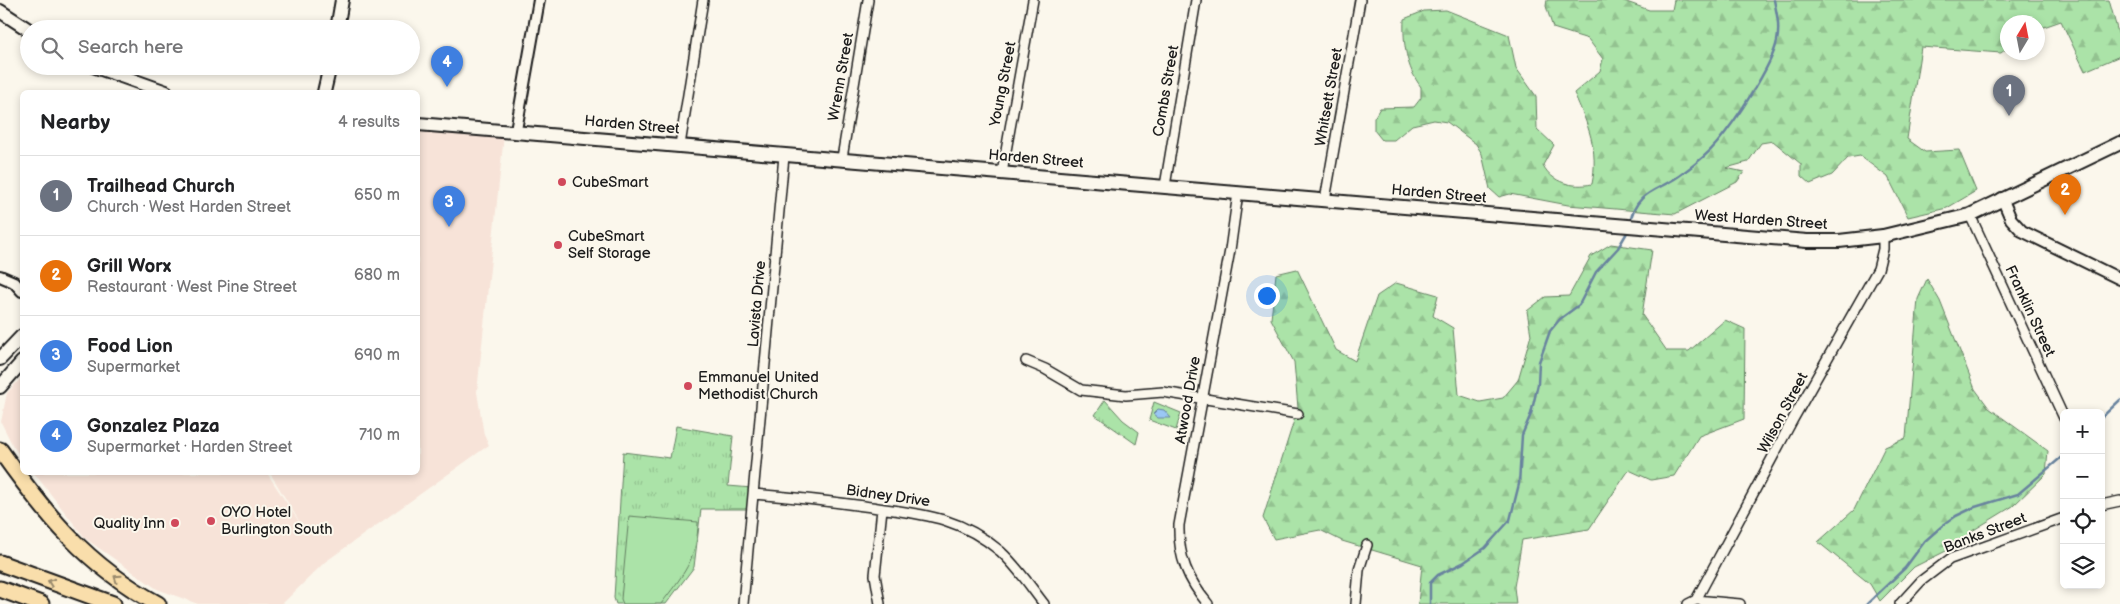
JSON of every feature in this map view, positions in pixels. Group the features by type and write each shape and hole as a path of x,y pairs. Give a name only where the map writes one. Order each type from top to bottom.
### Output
{"highway":[{"path":"0,450 47,514 80,549 128,586 158,604"},
{"path":"0,563 113,604"},
{"path":"0,589 41,604"}],"main road":[{"path":"339,20 342,0"},
{"path":"0,12 20,24"},
{"path":"118,75 160,90"},
{"path":"324,90 328,75"},
{"name":"Harden Street","path":"420,124 516,130 784,156 842,158 1651,228"},
{"name":"West Harden Street","path":"1651,228 1807,241 1839,241 1883,236 1970,215 2120,143"},
{"path":"0,359 20,338"},
{"path":"0,387 20,364"}],"street":[{"path":"516,130 540,0"},
{"path":"680,145 703,0"},
{"name":"Wrenn Street","path":"842,158 868,0"},
{"name":"Young Street","path":"1002,173 1033,0"},
{"name":"Combs Street","path":"1165,186 1196,0"},
{"name":"Whitsett Street","path":"1325,200 1360,0"},
{"name":"Lavista Drive","path":"742,604 754,494 784,156"},
{"name":"Atwood Drive","path":"1208,604 1186,571 1178,538 1230,250 1238,193"},
{"path":"2002,198 2011,220 2022,231 2120,280"},
{"name":"Franklin Street","path":"1970,215 2060,409"},
{"name":"Wilson Street","path":"1692,602 1878,269 1883,250 1883,236"},
{"path":"0,276 14,282 20,289"},
{"path":"1026,361 1045,369 1081,390 1110,394 1163,392 1298,414"},
{"name":"Bidney Drive","path":"754,494 928,514 971,532 1001,552 1044,604"},
{"path":"2105,503 2120,501"},
{"path":"880,604 875,575 882,509"},
{"name":"Banks Street","path":"1900,604 1921,581 1950,559 2060,519"},
{"path":"1356,604 1359,570 1367,545"},
{"path":"1692,602 1740,604"}],"shaded area":[{"path":"420,128 504,135 477,392 484,435 489,445 325,562 282,604 198,604 157,589 86,539 36,475 268,475 307,534 271,475 420,475"},
{"path":"20,379 20,455 1,422 7,393"}],"green space":[{"path":"1547,0 1621,0 1649,10 1672,10 1674,0 2109,0 2120,40 2120,56 2085,71 2061,21 2045,27 2045,15 2000,15 2000,53 1921,47 1907,139 1925,152 1959,150 1976,191 1947,208 1908,217 1888,177 1860,156 1848,158 1832,175 1810,184 1801,176 1801,164 1773,141 1761,143 1748,162 1726,168 1744,172 1737,182 1675,214 1568,205 1510,194 1499,197 1490,189 1482,154 1476,144 1447,122 1434,120 1412,125 1394,140 1382,140 1374,130 1374,118 1380,108 1414,107 1421,98 1421,87 1412,71 1406,54 1404,19 1424,11 1446,10 1509,35 1516,68 1536,96 1537,129 1554,145 1543,165 1552,176 1564,183 1592,184 1594,160 1591,137 1574,93 1600,71 1603,59 1588,39 1553,28 1546,6"},
{"path":"1611,244 1652,250 1642,315 1667,351 1689,351 1725,320 1745,329 1744,419 1699,436 1674,476 1651,480 1629,470 1589,529 1522,540 1514,587 1516,604 1418,604 1422,565 1342,541 1320,530 1274,539 1263,518 1298,408 1294,362 1271,319 1276,274 1297,269 1336,350 1355,361 1377,296 1396,283 1438,295 1433,316 1453,328 1459,395 1480,402 1503,398 1518,380 1531,335 1527,311 1545,297 1569,296 1591,256"},
{"path":"1927,279 1940,301 1975,389 1989,408 2048,451 2046,474 2013,506 1972,531 1956,546 1914,567 1880,601 1870,584 1818,542 1854,510 1885,447 1906,438 1918,299"},
{"path":"1105,400 1123,420 1139,432 1136,444 1095,415"},
{"path":"1154,402 1181,413 1176,430 1149,420"},
{"path":"676,426 733,436 728,486 752,488 750,509 701,509 694,567 666,604 616,604 614,598 623,452 670,458"},
{"path":"629,516 698,522 692,557 682,576 661,604 623,604 621,599"}],"water":[{"path":"1158,409 1164,410 1171,418 1158,418 1153,414"}],"waterway":[{"path":"1630,223 1638,203 1650,192 1675,179 1705,155 1724,134 1742,109 1774,52 1778,36 1774,0"},
{"path":"1430,604 1430,583 1438,575 1463,563 1485,548 1510,520 1519,484 1522,435 1531,414 1538,384 1539,362 1550,331 1560,319 1579,305 1596,272 1618,248 1628,231"},
{"path":"2105,414 2120,400"},
{"path":"1867,604 1905,568 1925,541 1942,526 1956,516 1975,507 2018,494 2060,458"}],"place":[{"name":"Gonzalez Plaza","path":"447,87"},
{"name":"Trailhead Church","path":"2009,116"},
{"name":"CubeSmart","path":"562,182"},
{"name":"Grill Worx","path":"2065,215"},
{"name":"Food Lion","path":"449,227"},
{"name":"CubeSmart Self Storage","path":"558,245"},
{"name":"Emmanuel United Methodist Church","path":"688,386"},
{"name":"OYO Hotel Burlington South","path":"211,521"},
{"name":"Quality Inn","path":"175,523"}]}
